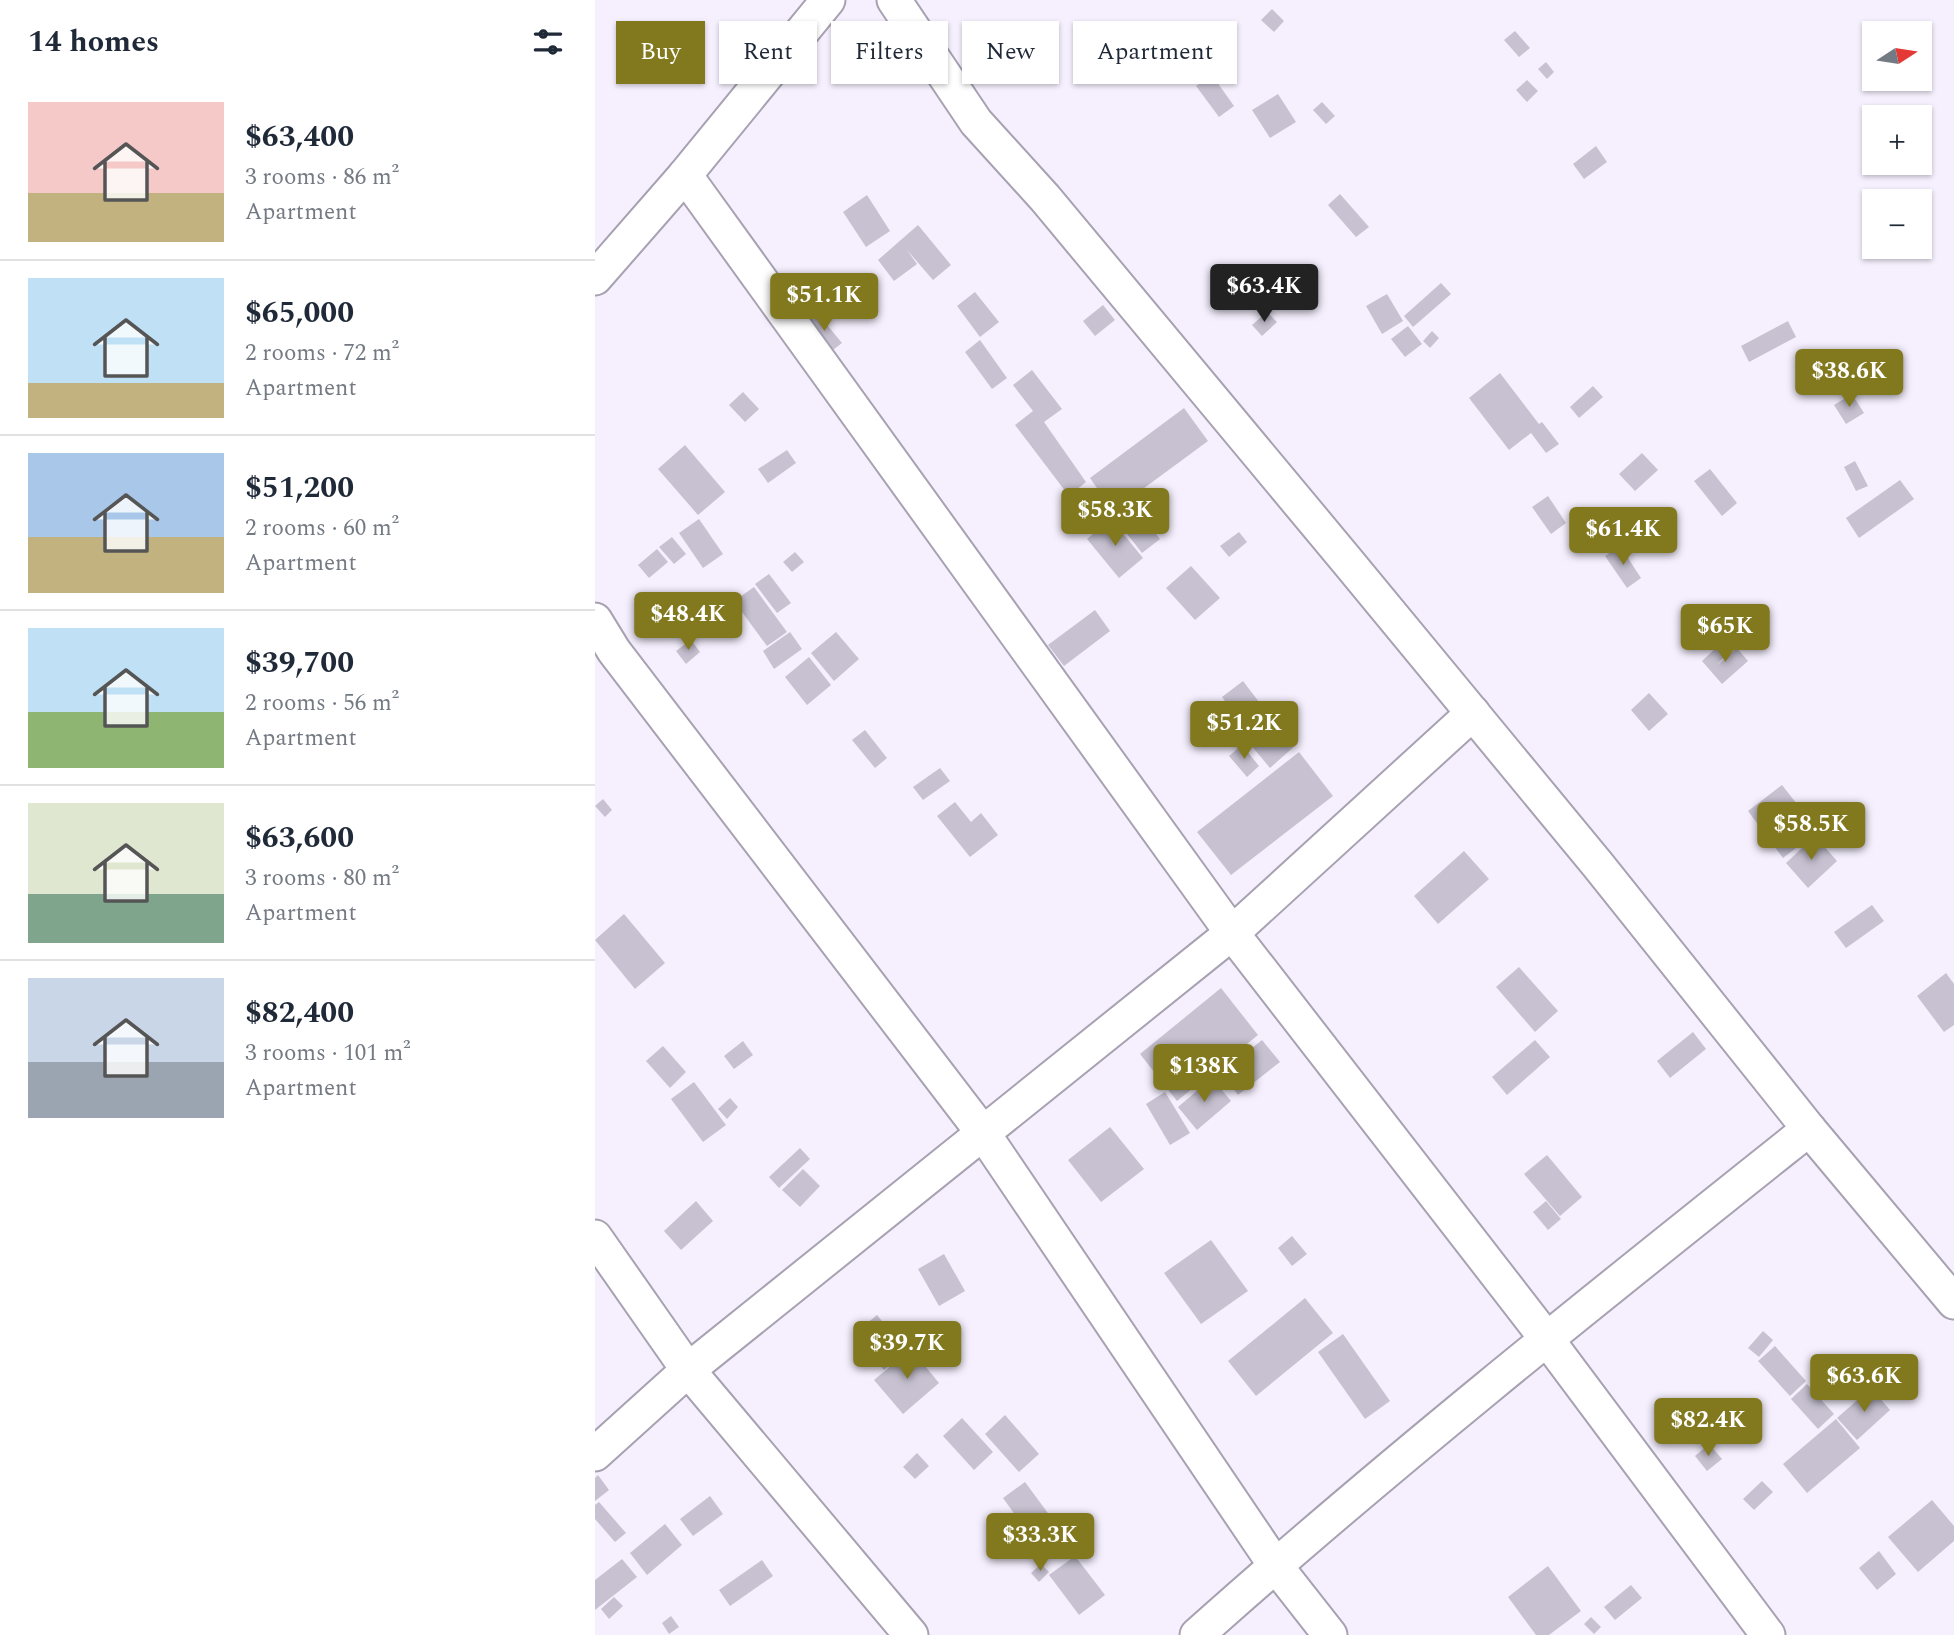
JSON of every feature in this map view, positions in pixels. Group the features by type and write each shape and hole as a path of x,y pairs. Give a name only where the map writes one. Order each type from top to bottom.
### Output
{"street":[{"path":"595,278 685,175 828,0"},
{"path":"894,0 976,122 1045,198 1473,713 1809,1129 1954,1302"},
{"path":"685,175 1232,933 1546,1339 1768,1635"},
{"path":"595,620 623,662 983,1133 1275,1565 1330,1635"},
{"path":"595,1454 688,1370 1232,933 1473,713"},
{"path":"1197,1635 1275,1565 1546,1339 1809,1129"},
{"path":"595,1237 688,1370 911,1635"}],"building":[{"path":"1272,9 1284,21 1274,32 1261,20"},
{"path":"1515,31 1530,48 1519,57 1504,40"},
{"path":"1546,62 1554,72 1547,79 1538,69"},
{"path":"1527,80 1538,91 1527,102 1516,90"},
{"path":"1218,84 1234,106 1219,117 1196,86"},
{"path":"1278,94 1296,122 1270,138 1252,110"},
{"path":"1322,102 1335,116 1326,124 1313,110"},
{"path":"1596,146 1607,162 1584,179 1573,164"},
{"path":"1340,194 1369,227 1356,237 1328,205"},
{"path":"867,195 890,231 866,247 843,212"},
{"path":"918,225 951,265 933,280 907,250 917,264 894,281 878,260"},
{"path":"1441,283 1451,294 1413,327 1404,316"},
{"path":"975,292 999,322 980,337 957,306"},
{"path":"1387,294 1403,321 1382,334 1366,306"},
{"path":"1103,305 1115,320 1095,336 1083,321"},
{"path":"1267,312 1277,322 1262,336 1252,325"},
{"path":"818,314 842,343 829,353 806,323"},
{"path":"1788,321 1796,337 1749,362 1741,346"},
{"path":"1408,326 1422,344 1405,357 1391,339"},
{"path":"1432,331 1439,338 1430,348 1423,341"},
{"path":"980,340 1007,378 992,389 965,352"},
{"path":"1032,370 1062,409 1044,422 1086,482 1069,496 1015,425 1033,411 1013,385"},
{"path":"1500,373 1539,424 1542,422 1559,444 1546,453 1531,433 1509,450 1469,398"},
{"path":"1593,386 1603,397 1579,418 1570,407"},
{"path":"743,392 759,409 745,422 729,405"},
{"path":"1852,394 1864,413 1846,424 1834,405"},
{"path":"1184,408 1208,441 1113,511 1090,478"},
{"path":"685,445 725,492 698,515 658,469"},
{"path":"787,450 796,463 768,483 758,469"},
{"path":"1642,453 1658,470 1635,491 1619,474"},
{"path":"1855,461 1868,486 1856,491 1844,467"},
{"path":"1710,469 1737,503 1722,516 1694,481"},
{"path":"1900,480 1914,499 1859,538 1846,518"},
{"path":"1548,496 1566,523 1551,534 1532,507"},
{"path":"1131,503 1160,539 1142,553 1114,517"},
{"path":"699,519 723,554 703,568 679,533"},
{"path":"1111,519 1143,558 1119,578 1087,539"},
{"path":"1239,532 1247,542 1229,557 1220,546"},
{"path":"1633,532 1643,543 1630,555 1620,545"},
{"path":"672,537 686,554 674,564 659,547"},
{"path":"1620,546 1641,578 1627,588 1605,556"},
{"path":"657,549 668,562 649,578 638,565"},
{"path":"795,552 804,562 792,572 783,562"},
{"path":"1191,566 1220,598 1195,620 1166,588"},
{"path":"769,574 791,603 777,613 755,584"},
{"path":"754,587 787,632 767,646 734,601"},
{"path":"1095,610 1110,631 1064,666 1048,645"},
{"path":"790,632 802,649 774,669 763,651"},
{"path":"836,632 859,659 834,681 811,653"},
{"path":"691,640 700,652 686,664 676,651"},
{"path":"1717,647 1726,655 1717,665 1737,648 1748,661 1722,684 1702,661"},
{"path":"809,657 831,685 807,705 785,677"},
{"path":"1243,681 1272,719 1250,735 1222,697"},
{"path":"1649,693 1668,714 1649,731 1631,710"},
{"path":"1276,721 1297,744 1270,768 1250,744"},
{"path":"865,730 887,758 875,768 852,740"},
{"path":"1242,745 1259,766 1247,777 1229,756"},
{"path":"1299,752 1333,796 1231,875 1197,832"},
{"path":"940,768 950,781 923,800 913,787"},
{"path":"1782,785 1818,831 1783,858 1748,811"},
{"path":"603,799 612,810 605,817 595,806"},
{"path":"955,802 971,822 981,813 998,835 970,857 937,816"},
{"path":"1815,836 1837,861 1808,888 1786,863"},
{"path":"1464,851 1489,879 1438,924 1414,896"},
{"path":"1872,905 1884,921 1846,948 1834,932"},
{"path":"624,914 665,963 635,989 595,940"},
{"path":"1519,967 1558,1011 1535,1032 1496,987"},
{"path":"1946,973 1954,984 1954,1025 1944,1032 1917,996"},
{"path":"1221,988 1258,1035 1177,1101 1140,1054"},
{"path":"1693,1032 1706,1049 1670,1078 1657,1061"},
{"path":"1262,1040 1280,1062 1238,1095 1221,1073"},
{"path":"1535,1040 1550,1057 1507,1095 1492,1077"},
{"path":"743,1041 753,1055 734,1069 724,1056"},
{"path":"663,1046 686,1072 670,1088 646,1061"},
{"path":"1212,1078 1231,1101 1197,1130 1178,1107"},
{"path":"694,1082 726,1125 703,1142 671,1099"},
{"path":"1165,1092 1190,1133 1170,1145 1146,1104"},
{"path":"730,1098 738,1107 727,1119 718,1109"},
{"path":"1110,1127 1144,1169 1101,1202 1068,1160"},
{"path":"800,1148 810,1159 779,1188 769,1177"},
{"path":"1547,1155 1582,1197 1560,1216 1524,1174"},
{"path":"803,1169 820,1186 800,1207 782,1190"},
{"path":"696,1201 713,1221 681,1250 664,1231"},
{"path":"1546,1201 1561,1219 1548,1230 1533,1212"},
{"path":"1292,1236 1307,1254 1292,1266 1278,1248"},
{"path":"1211,1240 1248,1291 1201,1324 1164,1273"},
{"path":"944,1254 965,1291 939,1306 918,1269"},
{"path":"1305,1298 1333,1333 1256,1396 1228,1361"},
{"path":"877,1315 906,1351 884,1370 854,1334"},
{"path":"1763,1331 1773,1340 1759,1357 1748,1348"},
{"path":"1343,1334 1390,1401 1365,1419 1318,1352"},
{"path":"1775,1346 1806,1381 1790,1396 1758,1361"},
{"path":"911,1349 939,1383 903,1414 874,1380"},
{"path":"1807,1384 1834,1414 1818,1429 1791,1399"},
{"path":"1871,1388 1890,1410 1857,1440 1837,1418"},
{"path":"1005,1415 1039,1454 1019,1472 985,1434"},
{"path":"962,1418 993,1452 974,1470 943,1436"},
{"path":"1836,1419 1860,1448 1807,1493 1783,1464"},
{"path":"1709,1444 1722,1459 1707,1471 1695,1456"},
{"path":"917,1453 929,1466 915,1479 903,1467"},
{"path":"598,1475 609,1490 595,1501 595,1478"},
{"path":"1762,1481 1773,1492 1754,1510 1743,1499"},
{"path":"1025,1482 1053,1520 1031,1537 1003,1498"},
{"path":"710,1496 723,1514 693,1536 680,1519"},
{"path":"1932,1500 1954,1526 1954,1541 1918,1572 1888,1537"},
{"path":"599,1502 626,1533 615,1542 595,1519 595,1505"},
{"path":"665,1524 682,1545 647,1575 630,1553"},
{"path":"1879,1551 1896,1574 1877,1590 1859,1568"},
{"path":"1075,1556 1105,1595 1079,1615 1049,1575"},
{"path":"622,1559 637,1577 595,1610 595,1580"},
{"path":"762,1560 773,1576 730,1606 719,1590"},
{"path":"1041,1564 1049,1572 1039,1582 1031,1573"},
{"path":"1548,1566 1581,1611 1549,1635 1536,1635 1508,1597"},
{"path":"1631,1585 1642,1598 1615,1620 1604,1607"},
{"path":"614,1597 623,1606 609,1619 601,1609"},
{"path":"671,1616 679,1627 669,1634 662,1623"},
{"path":"1591,1617 1601,1627 1594,1634 1584,1624"}]}
